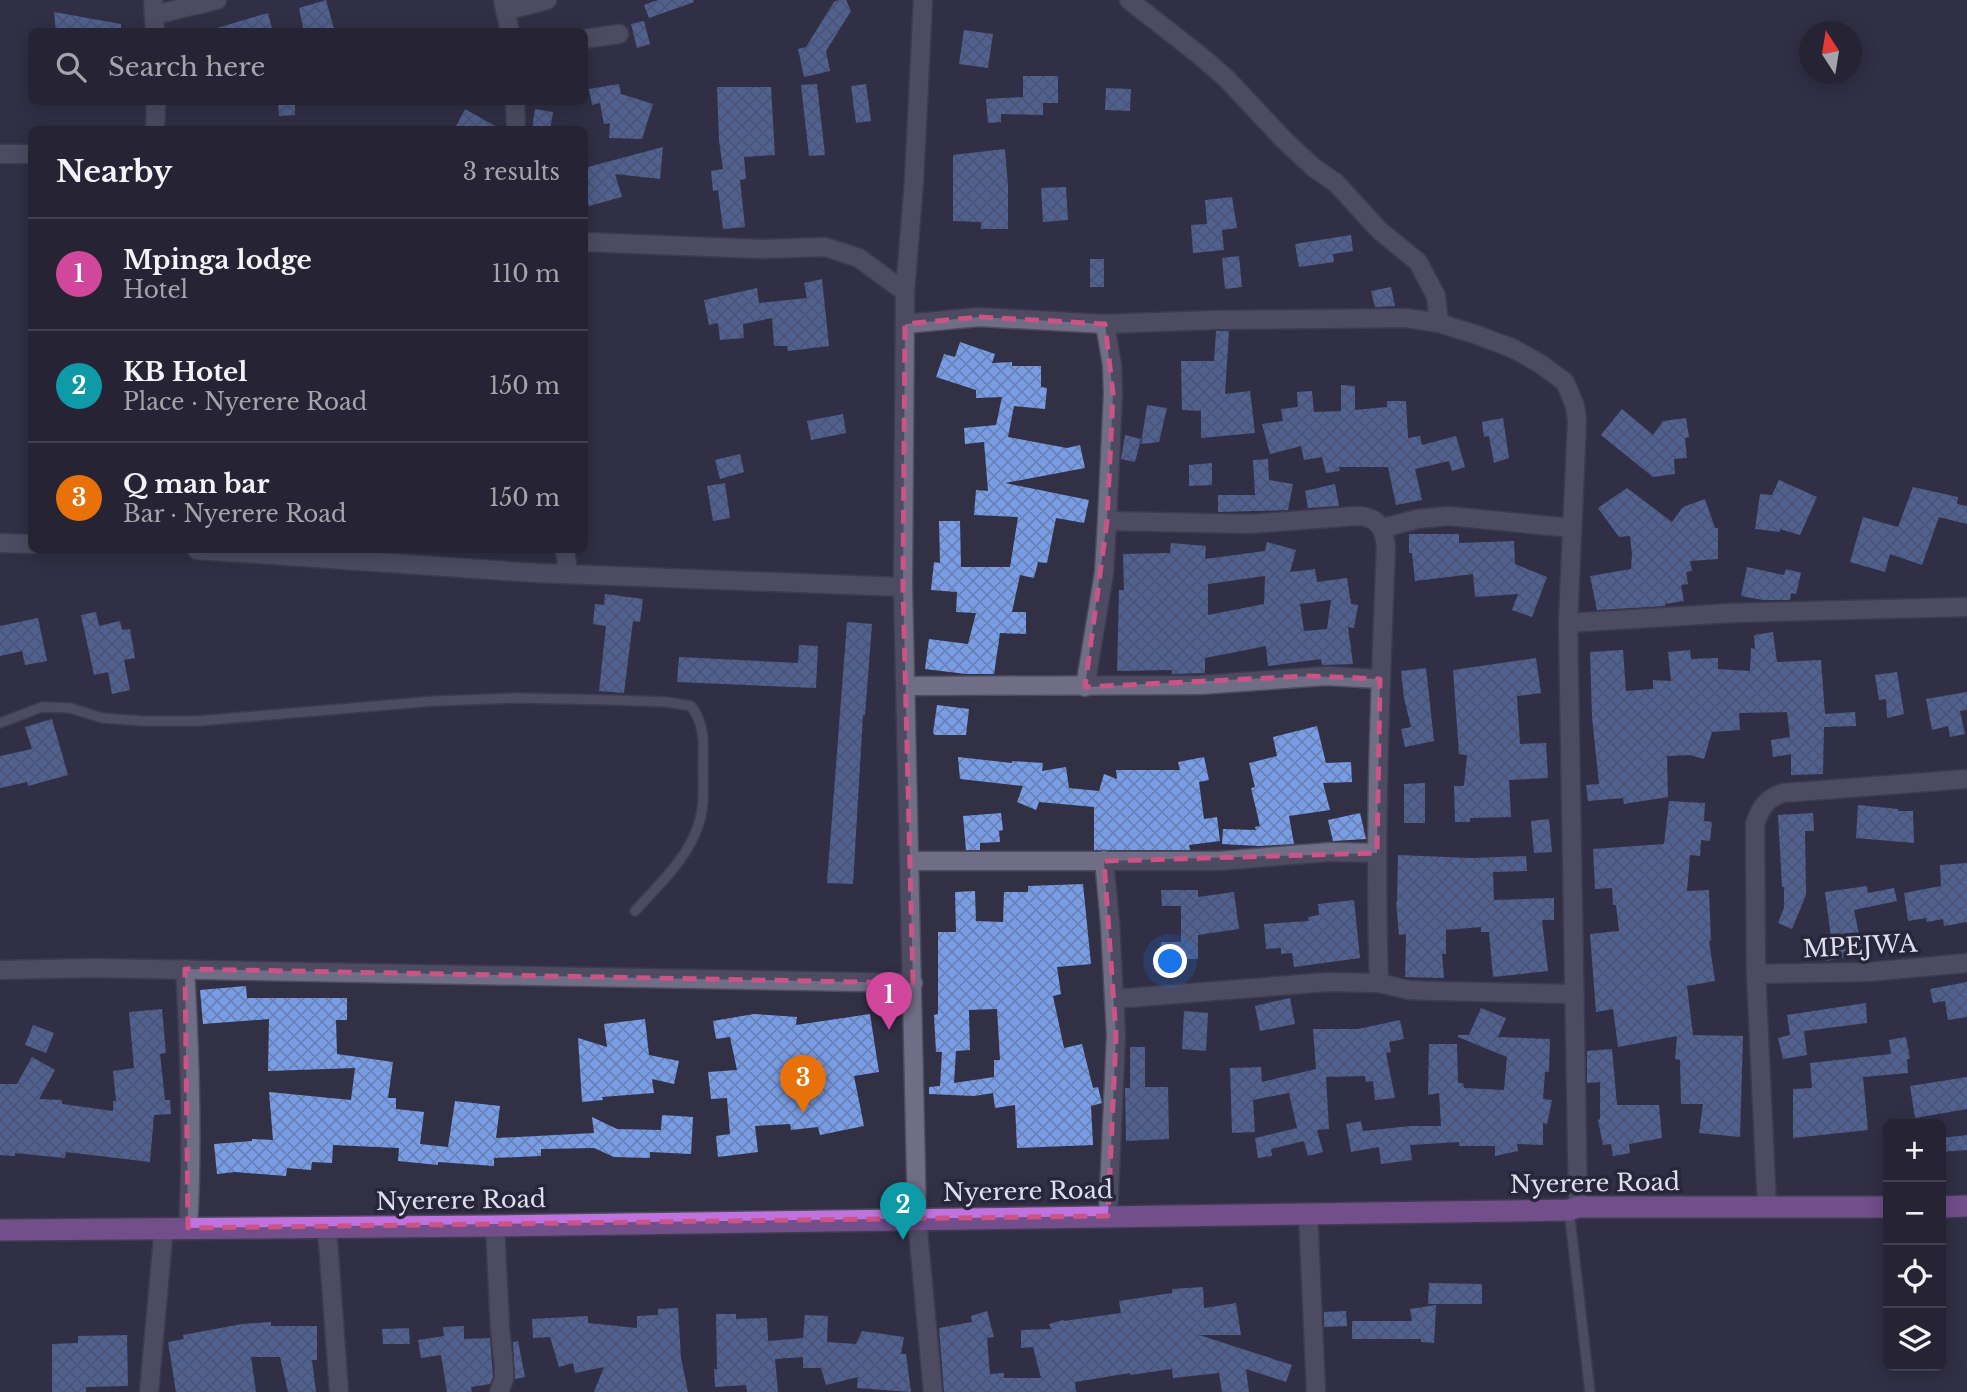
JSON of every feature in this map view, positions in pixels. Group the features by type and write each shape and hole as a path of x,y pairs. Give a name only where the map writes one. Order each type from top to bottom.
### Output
{"highway":[{"path":"1946,1207 1967,1206"},
{"name":"Nyerere Road","path":"0,1230 1883,1207"}],"street":[{"path":"154,16 173,9 217,0"},
{"path":"509,28 504,6 547,0"},
{"path":"923,0 914,181 905,292 903,587 914,984 917,1220 933,1392"},
{"path":"1129,0 1226,78 1294,149 1336,183 1379,230 1418,262 1436,296 1439,323"},
{"path":"588,38 619,34"},
{"path":"155,126 156,105"},
{"path":"516,105 516,126"},
{"path":"0,154 28,154"},
{"path":"588,242 761,249 825,247 859,258 905,292"},
{"path":"905,324 979,317 1105,324 1406,318 1439,323 1512,348 1554,372 1565,382 1575,406 1577,421 1568,623 1570,822 1575,926 1573,1209"},
{"path":"1086,687 1104,573 1107,522 1113,394 1112,365 1105,324"},
{"path":"1107,522 1251,524 1356,516 1371,518 1383,528 1385,547 1377,853 1379,983"},
{"path":"1383,528 1417,519 1448,516 1572,528"},
{"path":"0,543 28,544"},
{"path":"289,553 381,556 568,574 903,587"},
{"path":"565,553 568,574"},
{"path":"1568,623 1731,613 1967,607"},
{"path":"906,686 1200,685 1310,676 1380,679"},
{"path":"1767,1208 1756,974 1755,824 1765,803 1783,793 1967,779"},
{"path":"910,861 1218,861 1330,852 1377,853"},
{"path":"1104,860 1115,999 1115,1083 1108,1216"},
{"name":"MPEJWA","path":"1756,974 1868,972 1967,963"},
{"path":"0,970 185,969 914,984"},
{"path":"185,969 190,1063 191,1160 188,1228"},
{"path":"1115,999 1327,982 1379,983 1409,990 1575,994"},
{"path":"1308,1213 1316,1392"},
{"path":"495,1226 499,1328 504,1368 504,1379 499,1392"},
{"path":"149,1392 164,1227"},
{"path":"327,1228 339,1392"}],"lane":[{"path":"0,723 42,707 69,708 102,718 198,721 435,701 516,698 626,700 691,706 700,717 704,741 700,821 680,862 635,911"},
{"path":"1573,1209 1590,1392"}],"highlighted area":[{"path":"979,317 1105,324 1113,394 1107,521 1085,687 1310,676 1380,679 1377,853 1104,861 1116,1035 1108,1216 188,1228 185,969 913,983 903,587 905,324"}],"building":[{"path":"326,0 334,28 303,28 299,8"},
{"path":"658,0 694,2 649,18 644,5"},
{"path":"846,0 851,11 826,51 830,71 804,77 798,49 806,47 834,2"},
{"path":"54,12 121,24 121,28 56,28"},
{"path":"268,13 272,28 217,28"},
{"path":"644,21 650,44 637,48 631,24"},
{"path":"964,30 993,34 988,68 959,64"},
{"path":"1023,76 1058,76 1058,103 1043,103 1043,115 1001,114 1001,122 988,123 986,99 1023,97"},
{"path":"619,84 621,94 653,104 642,139 609,138 610,123 604,124 600,103 592,105 589,89"},
{"path":"817,84 825,155 809,156 801,85"},
{"path":"866,84 871,121 856,123 851,86"},
{"path":"717,87 771,87 775,155 744,157 746,179 740,180 745,227 723,229 718,190 713,191 711,171 723,169"},
{"path":"1106,88 1131,89 1130,111 1105,110"},
{"path":"278,105 295,105 295,115 279,116"},
{"path":"465,109 495,126 456,126"},
{"path":"535,109 553,112 551,126 533,126"},
{"path":"663,147 660,179 615,174 622,197 589,206 588,167"},
{"path":"1005,149 1008,229 981,229 981,222 953,221 953,155"},
{"path":"1066,187 1068,220 1043,222 1041,188"},
{"path":"1232,197 1237,228 1222,230 1224,250 1193,253 1191,225 1207,224 1205,200"},
{"path":"1351,235 1353,251 1333,254 1334,262 1299,267 1295,244"},
{"path":"1239,256 1242,287 1225,289 1222,258"},
{"path":"1090,259 1104,259 1104,287 1090,287"},
{"path":"822,279 829,346 788,351 787,346 774,346 772,318 743,324 744,338 720,340 718,323 709,325 704,300 757,288 759,303 807,298 804,283"},
{"path":"1391,287 1395,306 1375,307 1371,291"},
{"path":"1216,331 1229,331 1225,394 1250,391 1255,433 1201,438 1201,411 1182,410 1181,361 1214,361"},
{"path":"960,342 995,354 992,363 1012,362 1012,366 1041,366 1041,387 1047,388 1045,409 1014,406 1008,437 1067,448 1080,445 1085,468 1005,483 1089,500 1084,523 1056,518 1047,563 1038,562 1034,578 1020,575 1012,612 1026,612 1026,634 1000,633 994,674 925,669 929,639 968,644 976,613 956,612 957,592 931,590 934,562 940,563 939,521 960,521 961,567 1010,567 1018,517 974,515 976,490 988,491 984,442 965,444 964,428 996,425 1002,397 976,398 976,390 936,377 944,354 955,357"},
{"path":"1341,385 1355,386 1355,410 1387,407 1387,401 1406,401 1408,438 1420,436 1422,445 1456,436 1465,467 1452,471 1449,461 1415,469 1422,500 1396,505 1388,467 1339,467 1340,471 1326,473 1322,457 1304,460 1301,446 1270,454 1262,424 1283,421 1281,409 1298,407 1297,392 1312,391 1314,412 1341,411"},
{"path":"1147,405 1167,408 1159,442 1141,444"},
{"path":"1622,409 1653,435 1663,421 1686,418 1689,437 1685,438 1687,458 1674,459 1675,474 1653,477 1601,435"},
{"path":"843,414 846,433 811,440 807,421"},
{"path":"1503,418 1509,458 1494,463 1489,436 1484,437 1482,422"},
{"path":"1125,435 1141,439 1135,462 1121,459"},
{"path":"740,454 744,472 720,479 715,460"},
{"path":"1268,459 1269,480 1293,484 1288,510 1218,512 1218,495 1255,495 1253,460"},
{"path":"1212,463 1212,485 1189,486 1189,465"},
{"path":"1779,480 1817,497 1800,535 1780,529 1780,532 1755,529 1760,494 1772,495"},
{"path":"725,483 730,518 713,521 707,486"},
{"path":"1335,484 1339,506 1308,508 1305,491"},
{"path":"1913,487 1958,497 1957,504 1967,506 1967,524 1939,517 1922,565 1890,554 1885,572 1850,562 1863,517 1898,527"},
{"path":"1627,488 1672,522 1683,507 1705,499 1715,528 1718,528 1718,559 1690,561 1692,571 1686,572 1688,584 1681,585 1684,601 1665,606 1597,610 1590,576 1631,569 1632,554 1630,536 1619,537 1598,508"},
{"path":"1409,534 1459,534 1459,543 1514,541 1515,564 1547,577 1532,617 1512,610 1518,594 1475,597 1473,574 1415,581 1412,553 1409,553"},
{"path":"1267,542 1296,550 1290,572 1315,569 1317,582 1347,578 1351,604 1358,605 1354,628 1348,627 1353,664 1322,665 1321,659 1268,666 1266,646 1205,658 1205,673 1172,674 1172,670 1117,671 1119,590 1124,590 1123,554 1170,553 1171,543 1206,546 1205,559 1265,551","holes":["1265,576 1264,604 1208,615 1208,584","1331,600 1327,629 1304,631 1300,604"]},
{"path":"1747,567 1784,575 1786,569 1801,573 1796,594 1791,593 1790,600 1763,600 1741,596"},
{"path":"605,594 643,599 640,622 633,621 624,693 599,691 606,626 593,624 595,604 604,605"},
{"path":"96,612 99,626 120,621 122,630 130,629 135,658 124,660 130,690 112,694 108,672 94,675 81,615"},
{"path":"38,618 47,661 25,665 22,651 0,656 0,626"},
{"path":"847,622 872,624 863,715 853,884 827,883"},
{"path":"1773,632 1777,662 1821,660 1825,714 1855,712 1856,726 1824,727 1823,774 1791,775 1791,754 1773,757 1771,740 1790,737 1787,712 1739,713 1740,730 1712,732 1704,759 1690,755 1667,756 1668,797 1624,804 1623,798 1588,801 1586,785 1599,784 1592,717 1590,652 1623,650 1626,691 1653,689 1653,680 1671,681 1668,652 1690,650 1691,659 1718,658 1718,669 1750,671 1751,648 1755,649 1754,635"},
{"path":"799,645 818,646 816,688 677,682 679,657 798,663"},
{"path":"1536,658 1541,693 1517,696 1520,744 1546,743 1548,778 1509,780 1511,817 1470,818 1470,822 1455,822 1454,786 1464,786 1467,755 1459,754 1453,670"},
{"path":"1426,668 1434,741 1405,747 1401,729 1411,727 1401,671"},
{"path":"1897,672 1904,714 1887,718 1886,699 1879,700 1875,675"},
{"path":"1967,692 1967,710 1960,711 1965,734 1950,737 1948,726 1932,730 1926,699"},
{"path":"937,705 969,709 966,735 933,733"},
{"path":"52,719 68,775 28,786 27,782 0,788 0,756 32,749 25,727"},
{"path":"1317,726 1326,763 1351,762 1352,782 1323,783 1330,810 1289,816 1294,844 1222,844 1223,829 1256,830 1255,827 1260,826 1251,788 1255,787 1249,763 1277,756 1273,737"},
{"path":"958,757 1012,763 1043,763 1042,771 1066,767 1069,788 1099,791 1104,774 1117,779 1116,770 1180,770 1178,762 1204,757 1209,780 1199,782 1204,819 1217,817 1220,841 1189,845 1190,850 1094,850 1094,807 1039,802 1036,810 1017,802 1023,786 960,779"},
{"path":"1425,783 1425,823 1404,823 1404,784"},
{"path":"1669,801 1705,803 1704,821 1712,822 1710,841 1701,840 1700,856 1690,855 1687,891 1709,890 1709,941 1715,981 1687,986 1693,1035 1743,1036 1740,1137 1699,1133 1703,1104 1681,1104 1680,1060 1675,1059 1677,1036 1618,1047 1613,1009 1596,1012 1590,934 1619,931 1612,888 1595,889 1593,849 1664,844"},
{"path":"1858,805 1913,811 1914,843 1856,838"},
{"path":"1001,813 1003,830 999,831 1000,842 980,843 980,850 966,850 963,816"},
{"path":"1360,813 1366,839 1333,841 1328,820"},
{"path":"1813,813 1814,831 1805,831 1806,895 1792,929 1778,923 1784,908 1784,887 1778,815"},
{"path":"1549,819 1552,852 1534,853 1531,821"},
{"path":"1398,855 1471,858 1526,856 1527,871 1493,872 1494,900 1554,898 1554,920 1542,920 1548,971 1493,977 1489,932 1481,932 1481,927 1446,930 1446,954 1442,954 1444,978 1405,977 1406,934 1399,935 1396,902"},
{"path":"1967,863 1967,922 1944,926 1943,919 1908,921 1904,893 1941,886 1940,865"},
{"path":"1083,884 1091,964 1057,967 1061,994 1053,996 1064,1048 1082,1044 1093,1088 1098,1087 1102,1103 1091,1106 1093,1145 1017,1148 1015,1105 995,1108 993,1093 974,1096 929,1094 929,1087 940,1086 942,1052 936,1052 934,1015 938,1014 938,932 956,932 955,892 975,891 976,921 1003,922 1004,892 1028,892 1028,886","holes":["997,1009 1000,1060 994,1060 994,1077 954,1083 956,1051 970,1050 969,1010"]},
{"path":"1867,886 1868,893 1894,888 1897,901 1854,910 1863,954 1826,961 1821,939 1831,937 1825,892"},
{"path":"1161,890 1198,890 1198,897 1234,892 1239,929 1198,935 1198,959 1161,959 1161,942 1181,942 1181,906 1162,906"},
{"path":"1354,900 1360,958 1294,967 1292,953 1281,954 1281,948 1266,949 1264,924 1309,921 1308,917 1319,915 1318,904"},
{"path":"1967,982 1967,1017 1948,1020 1945,1001 1933,1003 1930,989"},
{"path":"246,986 247,998 347,998 347,1020 336,1020 337,1054 393,1062 388,1098 396,1098 396,1109 424,1112 420,1144 448,1147 455,1101 500,1106 496,1138 594,1133 592,1117 617,1129 661,1130 662,1115 693,1117 691,1154 650,1152 650,1158 614,1157 594,1148 541,1149 541,1156 494,1158 494,1166 438,1162 438,1165 398,1161 399,1148 333,1145 332,1163 312,1162 311,1170 287,1168 286,1176 235,1172 217,1174 214,1144 252,1139 273,1140 269,1092 351,1100 355,1068 268,1071 269,1019 203,1024 200,990"},
{"path":"1290,998 1295,1024 1260,1031 1255,1006"},
{"path":"1866,1003 1867,1023 1804,1031 1807,1055 1783,1059 1778,1038 1790,1035 1787,1015"},
{"path":"1481,1008 1506,1018 1498,1037 1550,1039 1549,1072 1545,1072 1543,1099 1552,1100 1547,1124 1543,1123 1543,1145 1517,1144 1518,1151 1495,1156 1495,1146 1459,1146 1459,1142 1410,1145 1412,1160 1381,1164 1379,1147 1351,1152 1346,1124 1361,1121 1363,1131 1441,1126 1439,1093 1428,1095 1429,1044 1457,1044 1458,1083 1463,1083 1464,1088 1504,1090 1507,1057 1458,1037 1469,1035"},
{"path":"162,1009 166,1053 160,1054 165,1100 170,1100 171,1114 154,1115 150,1162 66,1152 65,1158 15,1153 15,1156 0,1155 0,1084 17,1084 32,1057 55,1070 39,1099 62,1100 62,1104 113,1111 113,1101 116,1101 113,1071 134,1068 129,1012"},
{"path":"1184,1011 1208,1013 1206,1051 1182,1049"},
{"path":"754,1014 797,1017 796,1025 870,1014 879,1072 854,1076 864,1126 820,1135 818,1127 791,1130 790,1124 755,1126 758,1152 718,1157 716,1136 730,1134 727,1098 711,1099 708,1072 737,1070 730,1037 716,1039 713,1021"},
{"path":"645,1019 649,1055 679,1061 674,1084 652,1079 654,1093 602,1097 603,1100 582,1102 578,1038 607,1047 604,1024"},
{"path":"1400,1020 1404,1039 1389,1042 1391,1052 1386,1053 1395,1098 1375,1100 1373,1081 1366,1082 1365,1076 1326,1077 1329,1129 1317,1130 1323,1152 1308,1156 1304,1141 1271,1149 1272,1156 1258,1158 1255,1138 1297,1128 1289,1093 1253,1100 1255,1132 1232,1133 1230,1068 1261,1067 1262,1082 1316,1069 1313,1029 1358,1029"},
{"path":"33,1025 54,1033 46,1053 25,1045"},
{"path":"1906,1037 1910,1059 1907,1059 1908,1073 1863,1077 1868,1130 1793,1138 1793,1089 1812,1088 1810,1063 1891,1054 1889,1040"},
{"path":"1130,1047 1145,1047 1145,1087 1168,1087 1169,1139 1126,1141 1125,1088 1130,1088"},
{"path":"1612,1049 1617,1105 1659,1105 1662,1138 1629,1144 1630,1153 1613,1156 1611,1144 1603,1145 1598,1120 1600,1082 1587,1083 1587,1051"},
{"path":"1967,1077 1967,1109 1915,1118 1910,1086"},
{"path":"1967,1135 1967,1150 1946,1152 1946,1137"},
{"path":"1429,1283 1482,1284 1482,1304 1428,1304"},
{"path":"1203,1287 1204,1308 1236,1303 1241,1335 1199,1335 1292,1365 1286,1382 1246,1369 1249,1392 1222,1392 1219,1373 1173,1378 1172,1369 1075,1382 1076,1392 944,1392 939,1328 972,1322 971,1316 987,1311 994,1337 987,1338 990,1374 1004,1373 1004,1378 1041,1378 1033,1347 1021,1348 1021,1330 1051,1329 1049,1324 1063,1320 1121,1313 1119,1301 1172,1293 1172,1289"},
{"path":"1436,1305 1434,1343 1421,1342 1421,1339 1352,1339 1352,1321 1412,1321 1410,1309"},
{"path":"678,1308 681,1358 688,1392 594,1392 604,1367 575,1373 573,1363 559,1367 550,1337 533,1338 532,1319 588,1316 588,1323 637,1328 637,1316 658,1315 658,1309"},
{"path":"1346,1311 1347,1326 1324,1327 1324,1312"},
{"path":"716,1314 736,1314 736,1319 767,1318 768,1341 803,1338 805,1315 828,1316 827,1342 856,1344 862,1331 904,1337 901,1354 906,1354 911,1392 857,1388 858,1377 826,1385 821,1368 803,1368 803,1357 775,1359 778,1392 747,1392 746,1385 715,1387"},
{"path":"271,1322 271,1326 317,1326 317,1360 312,1360 316,1392 288,1392 280,1357 251,1357 256,1392 176,1392 168,1342 184,1339 183,1335 242,1324"},
{"path":"464,1326 464,1339 490,1338 493,1377 490,1384 471,1387 472,1392 447,1392 441,1355 421,1358 418,1340 444,1336 443,1327"},
{"path":"409,1328 410,1344 383,1344 382,1329"},
{"path":"127,1335 128,1386 86,1387 86,1392 52,1392 52,1344 78,1343 78,1336"},
{"path":"518,1341 525,1377 515,1379 513,1342"}],"place":[{"name":"Mpinga lodge","path":"889,1030"},
{"name":"Q man bar","path":"803,1113"},
{"name":"KB Hotel","path":"903,1240"}]}
